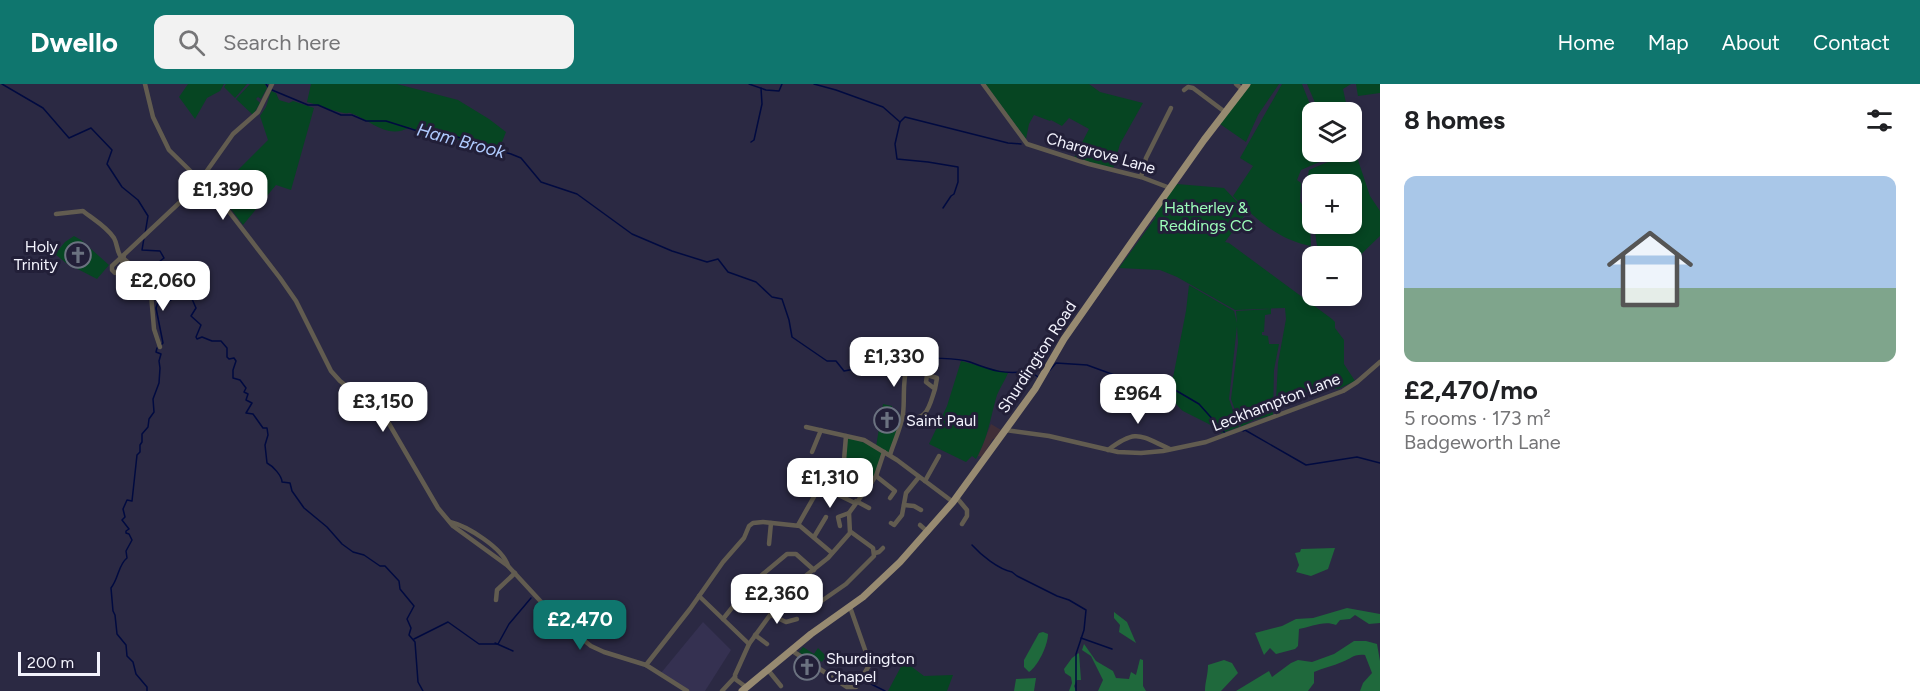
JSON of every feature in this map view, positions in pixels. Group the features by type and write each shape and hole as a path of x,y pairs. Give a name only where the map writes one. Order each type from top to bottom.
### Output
{"main road":[{"name":"Shurdington Road","path":"744,689 873,588 928,532 955,500 1035,389 1064,339 1170,188 1245,87"}],"street":[{"path":"145,84 153,117 162,139 174,156 220,201 280,278 296,302 331,371 340,381 372,405 388,422 438,508 450,522 490,544 507,560 508,566 553,615 591,646 646,664 687,691"},
{"path":"123,257 200,181 233,134 258,112 272,84"},
{"name":"Chargrove Lane","path":"983,84 1027,144 1071,159 1141,177 1170,188"},
{"path":"1236,84 1245,87"},
{"path":"1184,90 1192,88 1225,112"},
{"path":"1141,177 1146,158 1171,108"},
{"path":"56,214 83,211 106,227 115,240 116,251 130,264 151,294 154,329 159,345"},
{"name":"Leckhampton Lane","path":"1005,430 1048,436 1108,450 1128,452 1172,450 1215,439 1343,391 1358,382 1380,362"},
{"path":"840,526 838,517 849,513 876,476 887,454 903,416 906,388 903,380 907,367"},
{"path":"903,416 913,418 923,415 935,389"},
{"path":"806,427 864,440 887,454 968,510 962,524"},
{"path":"812,452 821,430"},
{"path":"844,460 846,436"},
{"path":"1108,450 1125,438 1137,436 1172,450"},
{"path":"1125,438 1128,452"},
{"path":"924,481 939,456"},
{"path":"824,469 844,460"},
{"path":"844,460 872,482"},
{"path":"803,471 806,484 815,495"},
{"path":"876,476 895,491 890,498"},
{"path":"894,525 902,515 906,493 919,477"},
{"path":"798,525 819,490 824,489 869,508"},
{"path":"904,505 914,506 921,510"},
{"path":"849,513 851,529 873,548 875,553"},
{"path":"814,537 826,517"},
{"path":"646,664 723,562 744,538 749,526 755,522 798,525 832,553"},
{"path":"769,544 771,523"},
{"path":"920,525 928,532"},
{"path":"722,691 735,677 749,644 791,587 832,553 851,529"},
{"path":"810,609 854,578 875,553 883,548"},
{"path":"723,619 751,584 786,555 792,553 798,555 814,570"},
{"path":"496,600 497,590 515,573"},
{"path":"699,596 749,644"},
{"path":"791,650 847,687 856,687 870,664 850,607"},
{"path":"771,615 787,622 797,619"},
{"path":"755,635 767,644"},
{"path":"767,669 781,686"},
{"path":"735,677 744,689"}],"shaded area":[{"path":"991,424 1001,430 982,457 978,456"},
{"path":"703,622 731,650 705,691 687,691 661,673"}],"green space":[{"path":"188,84 224,84 220,91 207,98 195,119 179,97"},
{"path":"226,84 247,84 235,98 224,87"},
{"path":"250,84 265,84 267,88 261,99 258,97 256,99 260,103 253,115 236,99"},
{"path":"311,84 397,84 458,100 506,132 500,147 500,154 487,156 482,150 468,142 425,135 410,127 402,130 387,130 351,113 339,112 307,102"},
{"path":"985,84 1089,84 1100,92 1143,103 1120,144 1113,169 1074,158 1089,129 1069,118 1062,126 1034,115 1029,124 1026,139"},
{"path":"1251,84 1279,84 1258,115 1246,142 1220,124"},
{"path":"1282,84 1302,84 1309,102 1302,102 1302,162 1319,162 1301,170 1297,180 1301,183 1302,234 1311,234 1311,246 1278,234 1233,196 1253,166 1240,158"},
{"path":"1307,84 1351,84 1343,89 1346,102 1315,102"},
{"path":"1356,84 1380,84 1380,93 1358,96"},
{"path":"271,91 276,93 279,100 289,103 293,101 314,108 291,190 276,185 243,225 231,209 242,191 231,183 238,170 268,140 260,116 266,107"},
{"path":"1359,162 1370,196 1380,211 1380,236 1362,253 1362,246 1318,246 1316,234 1362,234 1362,174 1308,174 1309,170 1325,163"},
{"name":"Hatherley & Reddings CC","path":"1177,184 1224,188 1247,212 1225,242 1302,297 1302,306 1314,306 1335,322 1335,328 1344,340 1344,364 1355,381 1338,389 1327,387 1313,389 1303,394 1297,402 1276,400 1278,363 1286,319 1285,308 1235,310 1177,277 1160,270 1119,268 1156,217 1153,215"},
{"path":"74,236 109,265 97,279 66,263 55,254 65,242"},
{"path":"1189,285 1234,311 1237,323 1236,311 1271,309 1271,314 1265,315 1262,335 1268,336 1269,344 1279,344 1274,370 1273,415 1254,420 1241,427 1231,399 1238,343 1237,326 1229,399 1239,427 1222,433 1208,423 1183,411 1169,398"},
{"path":"961,361 1008,373 997,395 987,435 980,451 976,459 972,456 966,462 929,444 947,406"},
{"path":"883,404 892,406 891,413 903,416 890,455 885,452 876,476 870,477 845,461 846,436 876,447"},
{"path":"1335,548 1328,569 1311,576 1296,572 1299,565 1295,553 1300,552 1301,549"},
{"path":"1347,608 1380,614 1380,623 1369,624 1355,615 1350,619 1340,620 1336,625 1322,624 1299,629 1298,646 1295,649 1276,654 1270,648 1264,655 1255,633 1282,626 1296,619 1313,618"},
{"path":"1114,612 1127,622 1136,643 1119,632 1120,625 1114,618"},
{"path":"1039,633 1048,634 1048,639 1039,660 1029,672 1024,667 1024,660"},
{"path":"1354,641 1377,644 1380,661 1380,691 1360,691 1363,683 1372,673 1365,655 1361,655 1314,672 1314,683 1308,691 1236,691 1269,671 1272,677 1291,663 1298,660 1312,662 1334,654"},
{"path":"1084,644 1096,661 1113,671 1116,678 1129,679 1131,672 1136,675 1140,659 1143,660 1143,686 1146,691 1098,691 1103,680 1091,656 1082,650"},
{"path":"803,647 814,654 818,648 826,656 822,662 812,655 809,659 799,652"},
{"path":"1079,653 1081,680 1077,680 1074,686 1076,691 1069,691 1072,683 1071,677 1065,673 1064,669"},
{"path":"1224,660 1232,663 1238,673 1221,691 1205,691 1208,665"},
{"path":"904,661 924,676 953,675 947,691 888,691"},
{"path":"1036,678 1034,691 1014,691 1016,679"}],"waterway":[{"path":"2,84 43,108 69,138 91,128 112,150 107,164 122,187 138,200 148,216 145,234"},
{"path":"749,84 766,90 779,91 782,84"},
{"path":"814,84 883,107 900,122 905,117 1008,143 1021,144"},
{"path":"751,142 754,140 762,104 761,88"},
{"name":"Ham Brook","path":"272,90 308,105 318,105 341,115 352,115 366,121 386,121 424,133 451,135 521,158 541,182 577,194 632,234 672,251 707,262 718,259 728,272 756,282 772,297 782,299 792,337 827,361 836,361 844,371 866,367 877,373 888,367 904,371"},
{"path":"900,122 895,144 897,159 958,167 958,182 954,194 943,208"},
{"path":"144,238 142,250 160,251 164,258 146,272 159,291 169,301 188,290 196,308 191,316 201,325 197,339 202,337 212,341 221,341 227,348 227,357 234,358 236,361 233,378 240,380 246,388 244,392 248,394 246,400 252,403 246,413 253,414 263,428 267,428 268,435 265,445 267,463 277,471 282,482 290,483 292,491 304,508 327,527 342,544 380,566 385,566 399,581 400,589 414,606 407,619 411,628 409,635 415,642 418,682 423,691"},
{"path":"161,294 156,308 163,343 161,345"},
{"path":"147,691 147,687 136,674 133,662 127,656 126,645 117,634 111,588 127,558 126,551 132,540 126,533 129,529 122,520 125,517 123,509 127,500 132,501 137,455 140,452 142,434 148,427 149,419 154,412 153,399 159,383 161,354 156,352 157,348"},
{"name":"Ham Brook","path":"909,366 913,360 950,359 970,362 999,371 1013,373 1030,371 1038,377"},
{"name":"Ham Brook","path":"1050,370 1056,363 1087,365 1128,380 1170,387 1199,404 1225,433"},
{"name":"Ham Brook","path":"1243,431 1245,430 1306,465 1357,457 1380,463"},
{"path":"972,545 996,565 1086,610 1084,630 1076,654 1076,691"},
{"path":"414,639 448,622 479,644 498,644 509,624 531,598"},
{"path":"1081,638 1112,649"},
{"path":"495,643 513,651"},
{"path":"871,684 885,691"}],"place":[{"name":"Holy Trinity","path":"78,255"},
{"name":"Saint Paul","path":"887,420"},
{"name":"Shurdington Chapel","path":"807,667"}]}
